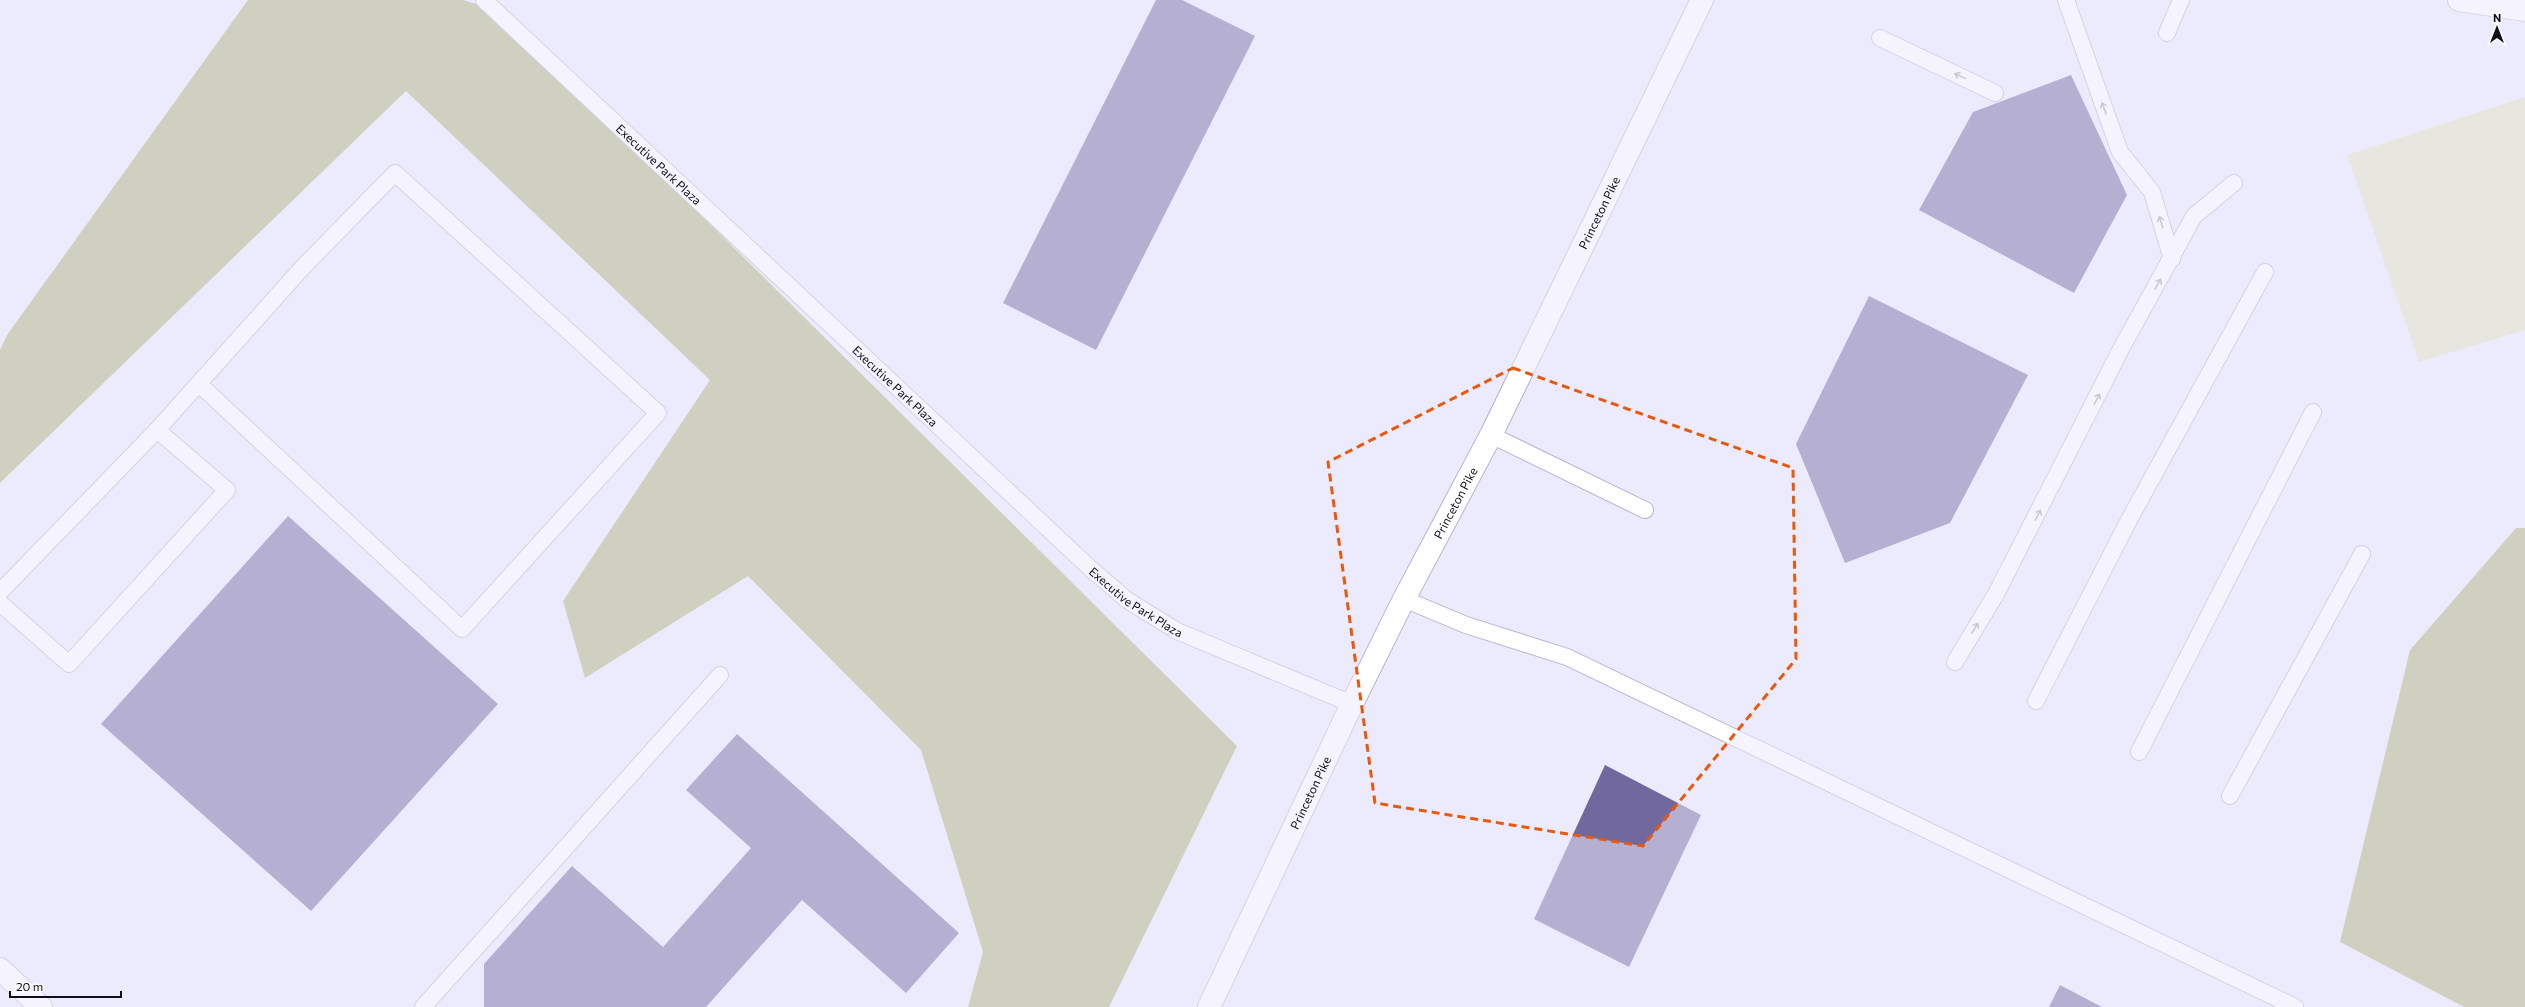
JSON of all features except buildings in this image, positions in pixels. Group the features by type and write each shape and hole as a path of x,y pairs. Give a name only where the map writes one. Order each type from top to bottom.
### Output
{"main road":[{"name":"Princeton Pike","path":"1209,1007 1352,704 1404,599 1492,435 1702,0"},
{"path":"2459,0 2525,10"},
{"path":"0,969 41,1007"}],"lane":[{"name":"Executive Park Plaza","path":"484,0 1127,600 1177,631 1352,704"},
{"path":"2066,0 2120,152"},
{"path":"2167,33 2181,0"},
{"path":"1880,38 1995,92"},
{"path":"2104,134 2152,192 2172,260"},
{"path":"0,592 157,430 303,268 395,173 658,414 462,629 199,384"},
{"path":"1955,662 1996,594 2121,349 2172,260 2194,216 2234,183"},
{"path":"2036,701 2129,520 2265,272"},
{"path":"2139,752 2313,412"},
{"path":"0,603 69,664 227,490 157,430"},
{"path":"1492,435 1645,510"},
{"path":"2230,796 2362,554"},
{"path":"1404,599 1466,625 1568,657 2295,1007"},
{"path":"423,1007 720,675"}],"highlighted area":[{"path":"1513,368 1793,468 1796,659 1643,846 1375,803 1328,462"}],"green space":[{"path":"248,0 463,0 493,9 1237,746 1109,1007 968,1007 983,952 921,750 748,576 585,678 563,601 710,380 406,91 0,483 0,350 7,335"},
{"path":"2525,97 2525,330 2419,362 2347,155"},
{"path":"2516,528 2525,528 2525,1007 2464,1007 2340,942 2410,650"}]}
